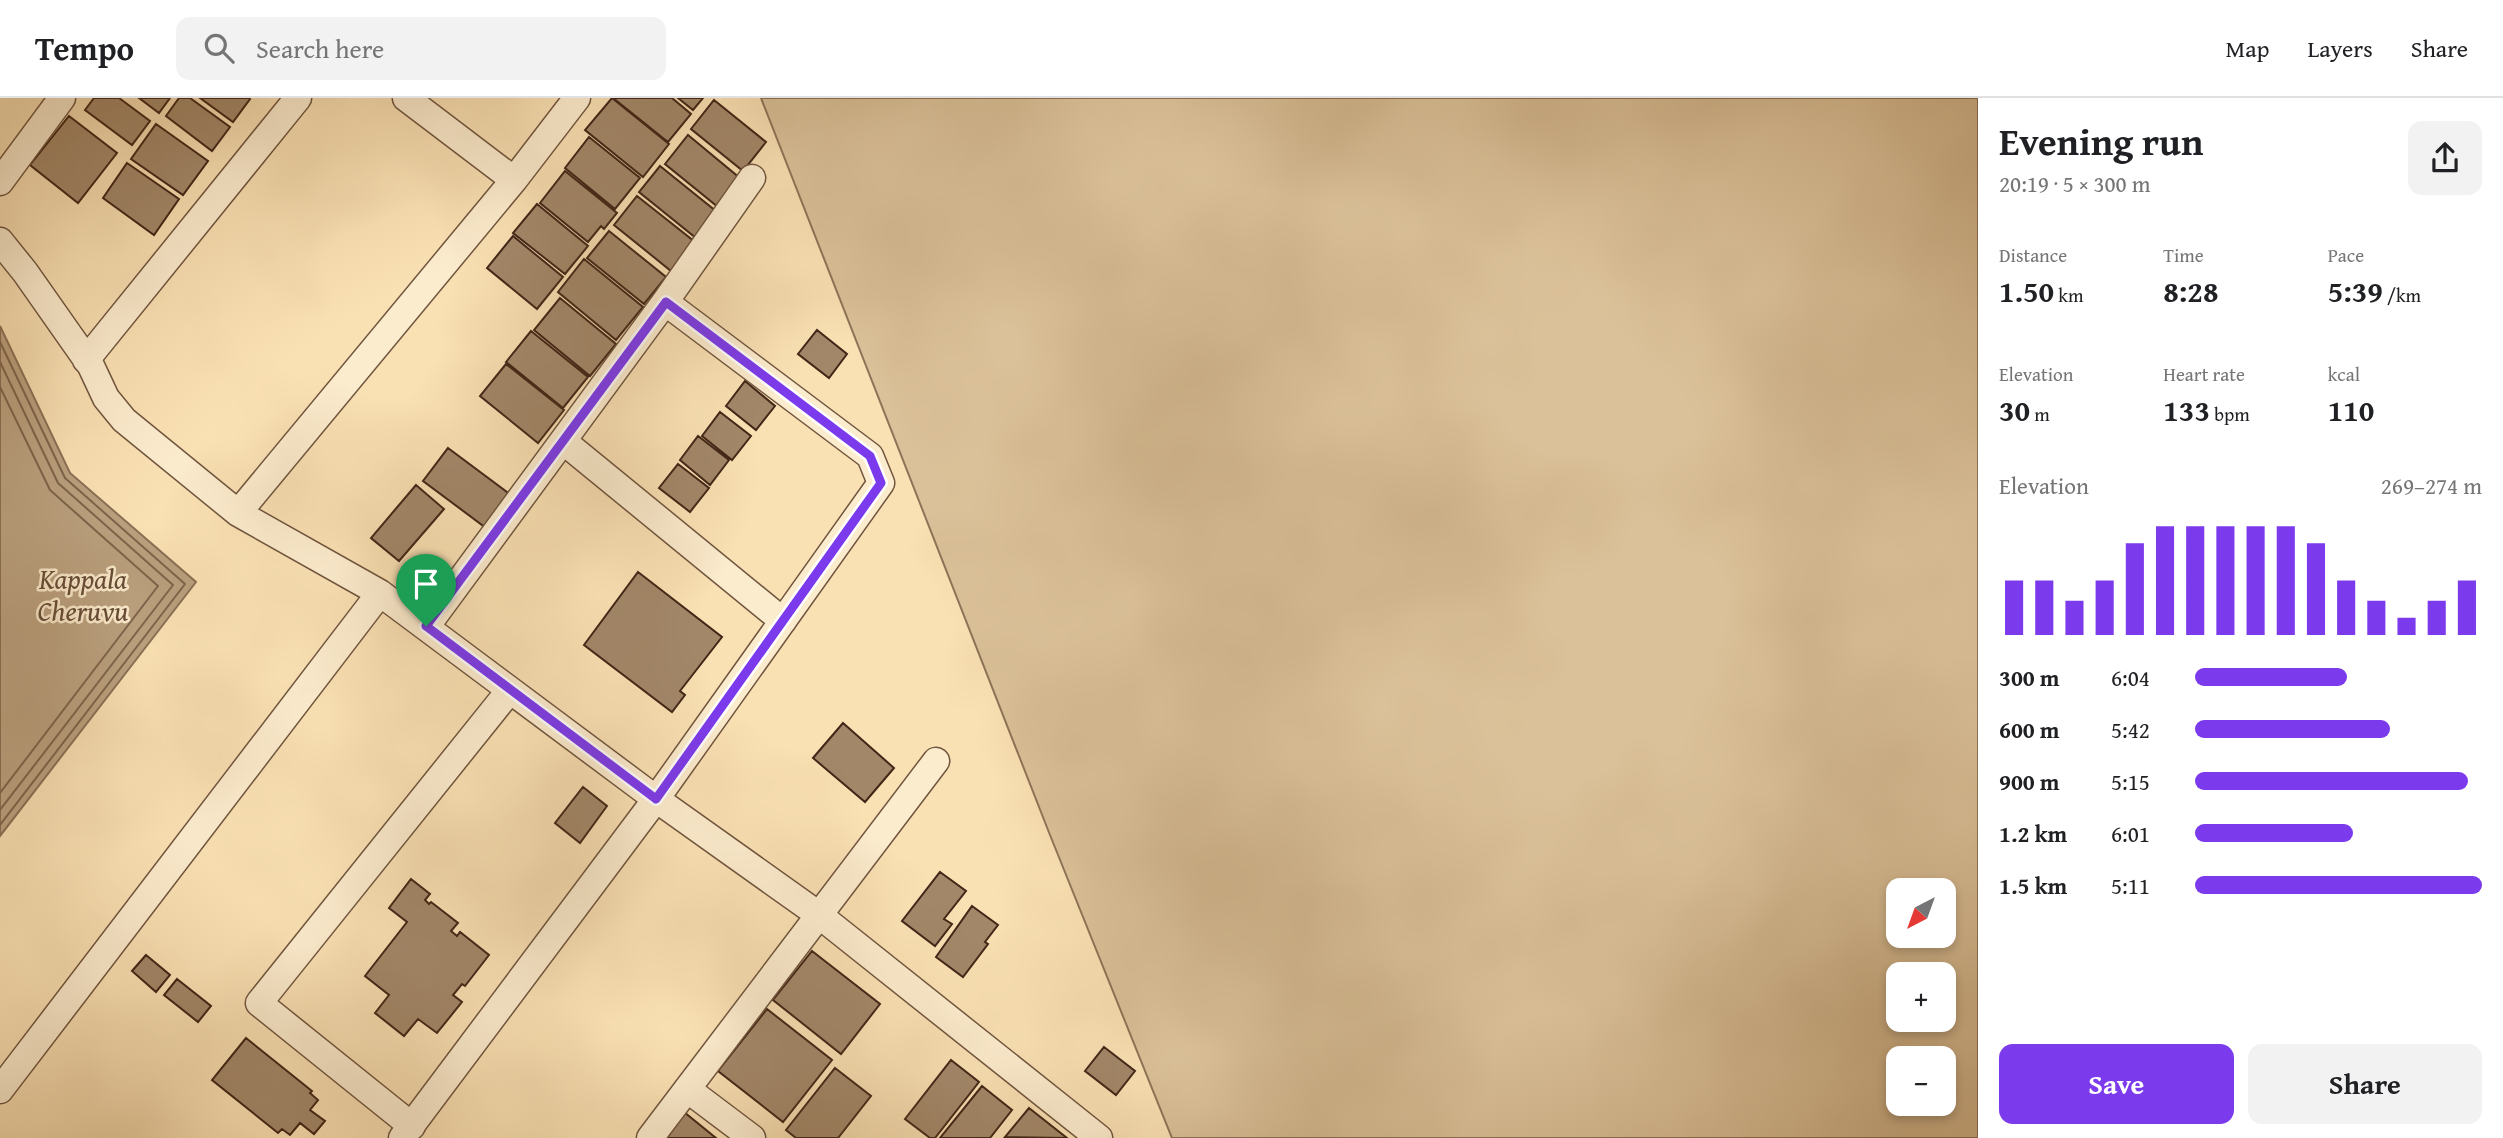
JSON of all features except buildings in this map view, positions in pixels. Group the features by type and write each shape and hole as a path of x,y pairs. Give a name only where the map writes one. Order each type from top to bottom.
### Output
{"street":[{"path":"0,182 62,98"},
{"path":"86,360 298,98"},
{"path":"406,98 514,180"},
{"path":"238,513 514,180 577,98"},
{"path":"426,626 666,302 752,178"},
{"path":"0,241 25,272 86,360 106,398 124,420 238,513 380,593 426,626 656,799 819,915 1100,1138"},
{"path":"510,690 259,1003 407,1132 656,799 881,483 870,456 666,302"},
{"path":"563,441 783,621"},
{"path":"0,1090 380,593"},
{"path":"650,1138 936,761"},
{"path":"687,1089 752,1138"}],"shaded area":[{"path":"761,98 1978,98 1978,1138 1172,1138"}],"water":[{"name":"Kappala Cheruvu","path":"0,326 70,473 196,582 0,836"}],"route":[{"path":"666,302 870,456 881,483 656,799 426,626 666,302"}]}
